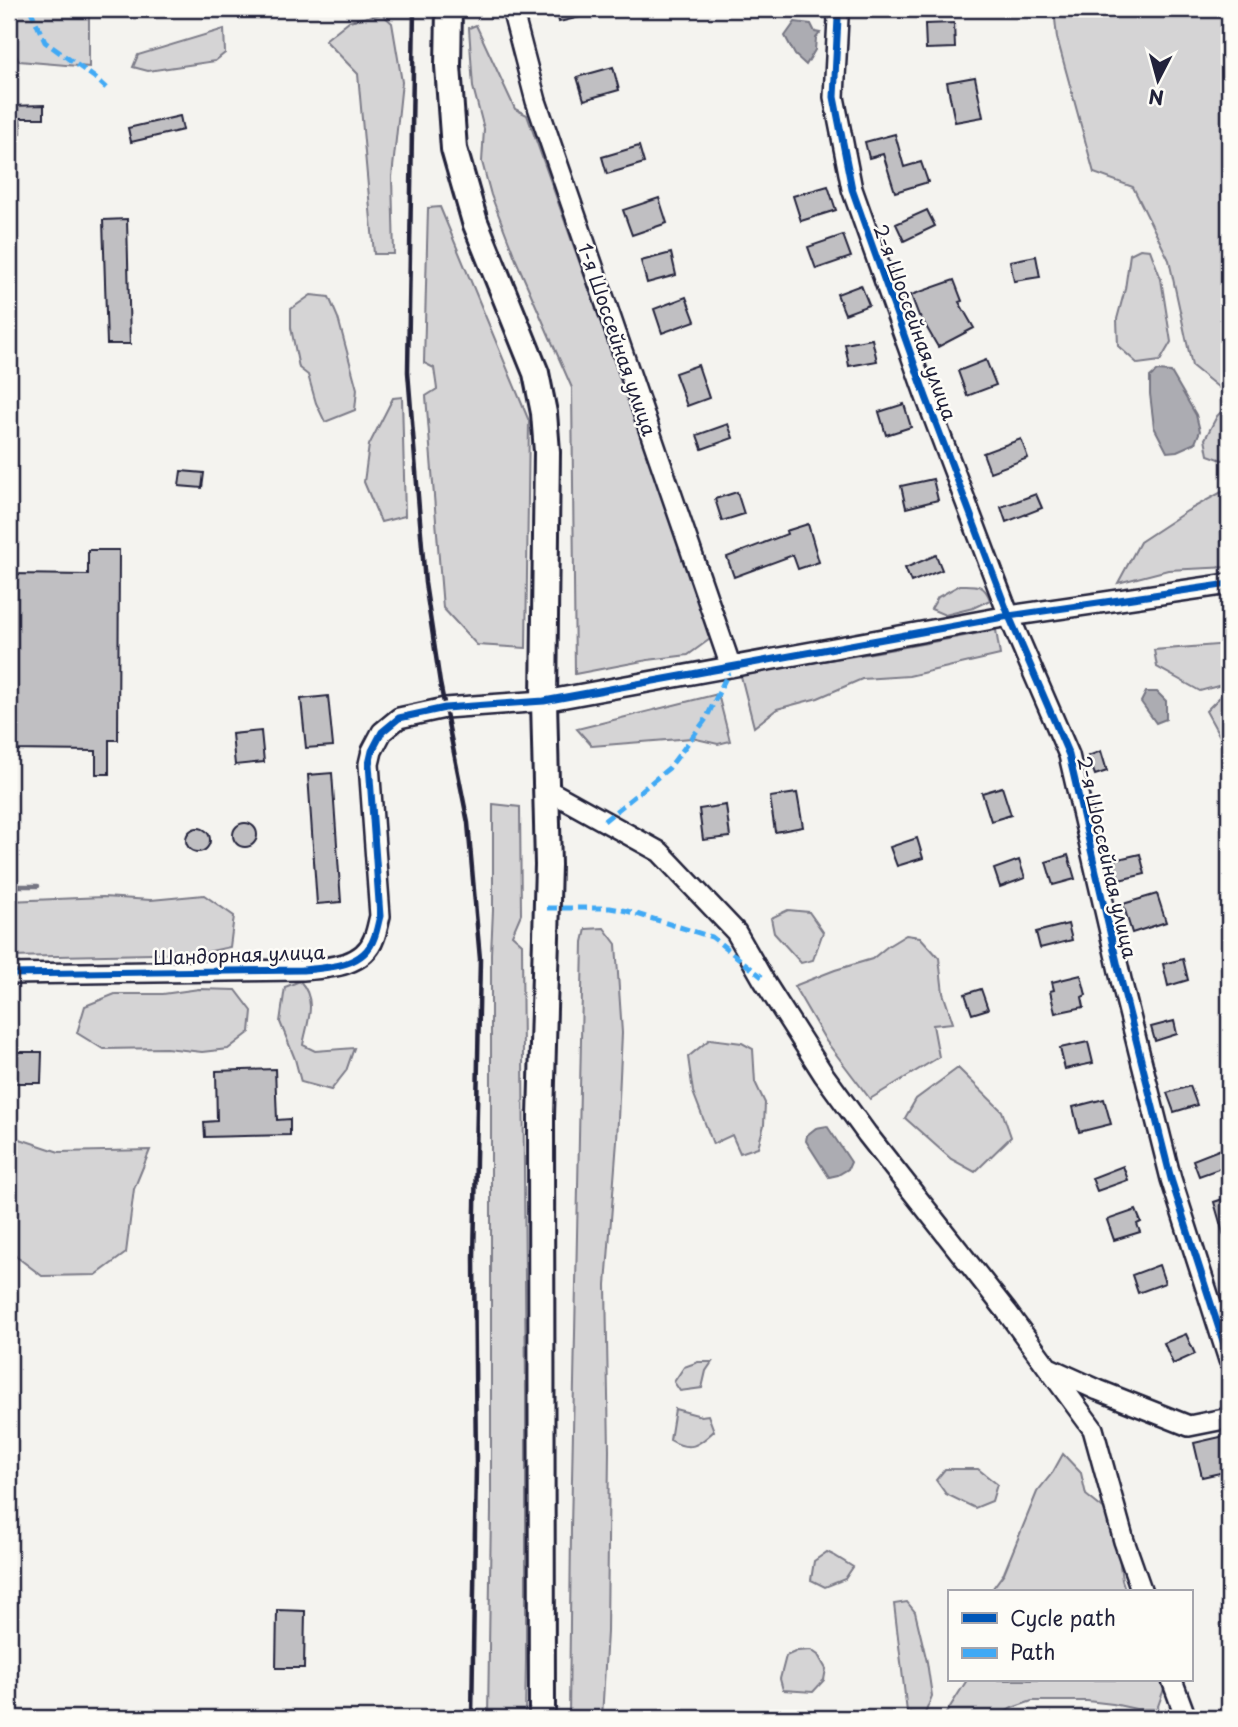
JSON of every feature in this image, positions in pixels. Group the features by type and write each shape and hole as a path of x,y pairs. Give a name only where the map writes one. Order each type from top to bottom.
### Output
{"main road":[{"path":"449,9 448,66 454,149 475,222 536,373 544,413 547,452 544,701 547,887 541,1117 542,1718"}],"street":[{"name":"1-я Шоссейная улица","path":"512,9 536,101 731,667"},
{"name":"2-я Шоссейная улица","path":"835,9 838,18 834,97 852,189 926,397 1009,616 1069,755 1171,1179 1229,1360"},
{"name":"Шандорная улица","path":"9,974 290,970 330,968 359,958 374,941 380,916 369,764 372,751 382,732 399,718 445,708 544,701 1009,616 1229,584"},
{"path":"547,789 660,852 736,932 824,1075 1007,1312 1093,1429 1124,1541 1141,1590"},
{"path":"1048,1368 1189,1426 1229,1418"},
{"path":"1173,1682 1186,1718"}],"shaded area":[{"path":"9,9 89,9 89,67 19,61 9,43"},
{"path":"1054,9 1229,9 1229,396 1192,366 1169,260 1133,187 1094,173 1057,38"},
{"path":"382,14 392,23 402,82 392,177 394,254 374,254 358,74 325,40 349,21"},
{"path":"795,22 811,24 815,32 820,33 816,38 815,50 806,65 795,55 785,36"},
{"path":"476,25 515,109 527,115 713,637 688,655 575,674 572,388 516,260 491,195 482,162 484,129 473,87 469,28"},
{"path":"224,29 225,53 215,61 148,71 133,67 138,55"},
{"path":"440,207 529,421 526,648 477,645 443,608 426,396 437,389 434,368 424,363 428,208"},
{"path":"1140,249 1150,250 1161,279 1171,342 1160,361 1138,364 1118,346 1117,319 1130,254"},
{"path":"311,295 329,297 338,318 357,389 355,410 325,422 308,375 299,368 291,328 291,309"},
{"path":"1157,371 1171,372 1196,415 1200,431 1195,443 1177,451 1167,452 1154,427 1150,377"},
{"path":"402,397 405,516 381,522 364,482 369,445 393,398"},
{"path":"1229,404 1229,459 1222,460 1208,455 1205,439 1217,416"},
{"path":"1229,488 1229,567 1168,570 1118,583 1140,542 1187,511"},
{"path":"960,585 982,588 990,600 973,608 945,615 931,609 938,597"},
{"path":"996,630 1000,655 909,676 862,679 818,698 777,709 754,727 740,672 836,659"},
{"path":"1229,644 1229,683 1200,691 1157,667 1154,650"},
{"path":"1146,692 1157,692 1166,701 1166,719 1156,723 1141,702"},
{"path":"718,694 730,741 718,744 692,738 592,746 577,729"},
{"path":"1229,695 1229,753 1206,711 1219,698"},
{"path":"493,804 520,807 521,914 512,935 522,944 526,1392 525,1718 488,1718"},
{"path":"204,895 234,916 230,947 202,953 9,957 9,901 103,897 151,900"},
{"path":"788,910 809,912 823,932 813,960 801,963 774,933 771,918"},
{"path":"604,928 616,944 622,1033 606,1285 609,1450 607,1632 602,1718 569,1718 583,942 586,929"},
{"path":"906,935 920,937 939,958 943,993 953,1023 933,1025 939,1057 870,1099 826,1041 794,986 872,959"},
{"path":"300,981 309,996 310,1004 303,1045 315,1051 354,1048 346,1071 331,1090 301,1082 280,1022 285,987"},
{"path":"199,989 236,990 252,1011 250,1032 228,1049 202,1052 166,1048 103,1049 77,1033 85,1006 115,994 163,994"},
{"path":"710,1039 742,1043 753,1049 755,1082 765,1103 764,1125 758,1147 740,1153 732,1135 713,1144 693,1092 688,1057"},
{"path":"958,1068 1002,1111 1011,1137 975,1172 951,1159 905,1118 916,1099"},
{"path":"827,1126 851,1162 848,1169 829,1177 806,1141 807,1135 816,1128"},
{"path":"14,1137 59,1152 150,1150 134,1189 126,1253 96,1275 42,1276 9,1251 9,1138"},
{"path":"698,1362 712,1362 706,1371 702,1388 680,1391 674,1382 684,1367"},
{"path":"675,1409 701,1416 708,1415 714,1431 694,1446 677,1444 670,1440"},
{"path":"1063,1454 1081,1473 1086,1495 1106,1511 1117,1541 1125,1590 991,1590 1004,1573 1037,1492"},
{"path":"945,1469 978,1469 997,1484 992,1501 975,1508 946,1494 936,1480"},
{"path":"827,1552 853,1567 845,1579 825,1587 811,1580 814,1561"},
{"path":"907,1602 915,1612 927,1662 932,1696 924,1716 907,1712 894,1604"},
{"path":"811,1650 818,1655 826,1669 824,1680 813,1692 783,1690 780,1679 786,1656 797,1651"},
{"path":"966,1682 1162,1682 1164,1689 1157,1709 1136,1709 1087,1701 1032,1701 995,1718 943,1718"}],"building":[{"path":"556,9 593,9 593,14 559,22"},
{"path":"954,23 955,48 926,49 925,24"},
{"path":"613,67 619,90 584,100 577,77"},
{"path":"975,77 983,117 955,122 947,82"},
{"path":"44,105 44,118 20,118 21,134 9,134 9,106"},
{"path":"180,116 183,130 131,142 128,128"},
{"path":"895,134 904,167 921,162 928,182 895,192 883,154 869,158 865,142"},
{"path":"639,146 644,163 607,174 602,157"},
{"path":"828,186 836,210 801,221 793,196"},
{"path":"659,198 667,223 632,235 623,210"},
{"path":"927,210 935,226 904,241 896,224"},
{"path":"127,219 130,344 107,344 103,220"},
{"path":"843,235 851,257 816,269 808,247"},
{"path":"671,253 676,275 647,283 641,261"},
{"path":"1036,256 1040,277 1014,281 1010,261"},
{"path":"954,280 962,301 959,302 974,328 938,347 919,316 911,295"},
{"path":"861,285 869,305 845,314 837,294"},
{"path":"686,297 695,321 662,333 654,309"},
{"path":"872,339 877,361 849,366 845,344"},
{"path":"986,360 996,385 967,396 958,371"},
{"path":"698,365 709,398 687,406 675,373"},
{"path":"904,404 911,427 886,435 879,412"},
{"path":"728,424 733,438 702,449 697,435"},
{"path":"1021,439 1028,458 990,472 983,453"},
{"path":"181,471 204,473 202,488 179,486"},
{"path":"933,479 938,500 906,508 901,486"},
{"path":"737,492 744,514 722,521 715,499"},
{"path":"1036,494 1042,508 1006,522 1001,507"},
{"path":"808,524 819,562 798,569 793,555 734,577 727,557"},
{"path":"88,550 119,550 118,740 109,740 109,774 96,774 96,751 9,750 11,574 88,575"},
{"path":"936,555 942,570 911,582 905,568"},
{"path":"328,696 333,746 306,748 301,699"},
{"path":"261,731 264,762 235,765 232,734"},
{"path":"1101,751 1107,771 1095,775 1088,756"},
{"path":"332,773 341,902 317,904 308,775"},
{"path":"1002,787 1011,815 991,821 982,793"},
{"path":"797,793 803,827 775,832 770,797"},
{"path":"726,805 730,837 703,840 699,809"},
{"path":"245,823 254,826 257,835 254,844 245,847 236,844 233,835 236,826"},
{"path":"198,828 207,831 210,840 207,849 198,852 189,849 186,840 189,831"},
{"path":"917,838 923,858 897,866 890,847"},
{"path":"1140,854 1145,874 1119,880 1114,860"},
{"path":"1068,855 1075,879 1053,885 1046,862"},
{"path":"1019,860 1025,878 1000,887 994,869"},
{"path":"1157,894 1166,922 1132,933 1123,904"},
{"path":"1068,924 1072,940 1040,948 1036,932"},
{"path":"1183,959 1188,980 1168,986 1163,964"},
{"path":"1081,975 1086,995 1082,997 1084,1007 1055,1013 1050,991 1054,990 1052,982"},
{"path":"981,989 988,1009 972,1014 965,994"},
{"path":"1174,1021 1177,1034 1155,1041 1151,1027"},
{"path":"1088,1042 1093,1063 1065,1069 1060,1048"},
{"path":"10,1052 42,1052 41,1083 10,1083"},
{"path":"275,1069 277,1120 290,1119 290,1135 205,1137 204,1122 217,1121 216,1071"},
{"path":"1190,1086 1197,1105 1174,1112 1167,1093"},
{"path":"1104,1099 1111,1124 1079,1132 1073,1107"},
{"path":"1221,1149 1227,1166 1199,1176 1193,1160"},
{"path":"1123,1166 1128,1180 1097,1191 1092,1178"},
{"path":"1229,1197 1229,1243 1226,1243 1214,1202"},
{"path":"1136,1210 1141,1222 1137,1224 1140,1232 1114,1240 1107,1220"},
{"path":"1159,1265 1165,1283 1138,1293 1132,1275"},
{"path":"1186,1334 1195,1354 1173,1364 1164,1343"},
{"path":"1229,1435 1229,1471 1202,1477 1194,1443"},
{"path":"277,1610 305,1611 304,1668 276,1668"}],"waterway":[{"path":"9,886 38,886"}],"railway":[{"path":"414,9 408,372 425,583 440,683 468,823 480,959 474,1258 476,1465 472,1718"}],"marked path":[{"path":"30,9 45,42 106,88"},
{"path":"604,821 669,768 706,719 731,667"},
{"path":"547,908 610,908 712,937 762,977"}],"cycle path":[{"path":"835,9 838,18 834,97 852,189 926,397 1009,616 1069,755 1171,1179 1229,1360"},
{"path":"9,974 301,970 344,964 362,955 374,938 380,916 369,764 372,751 382,732 399,718 445,708 544,701 1009,616 1229,584"}]}
